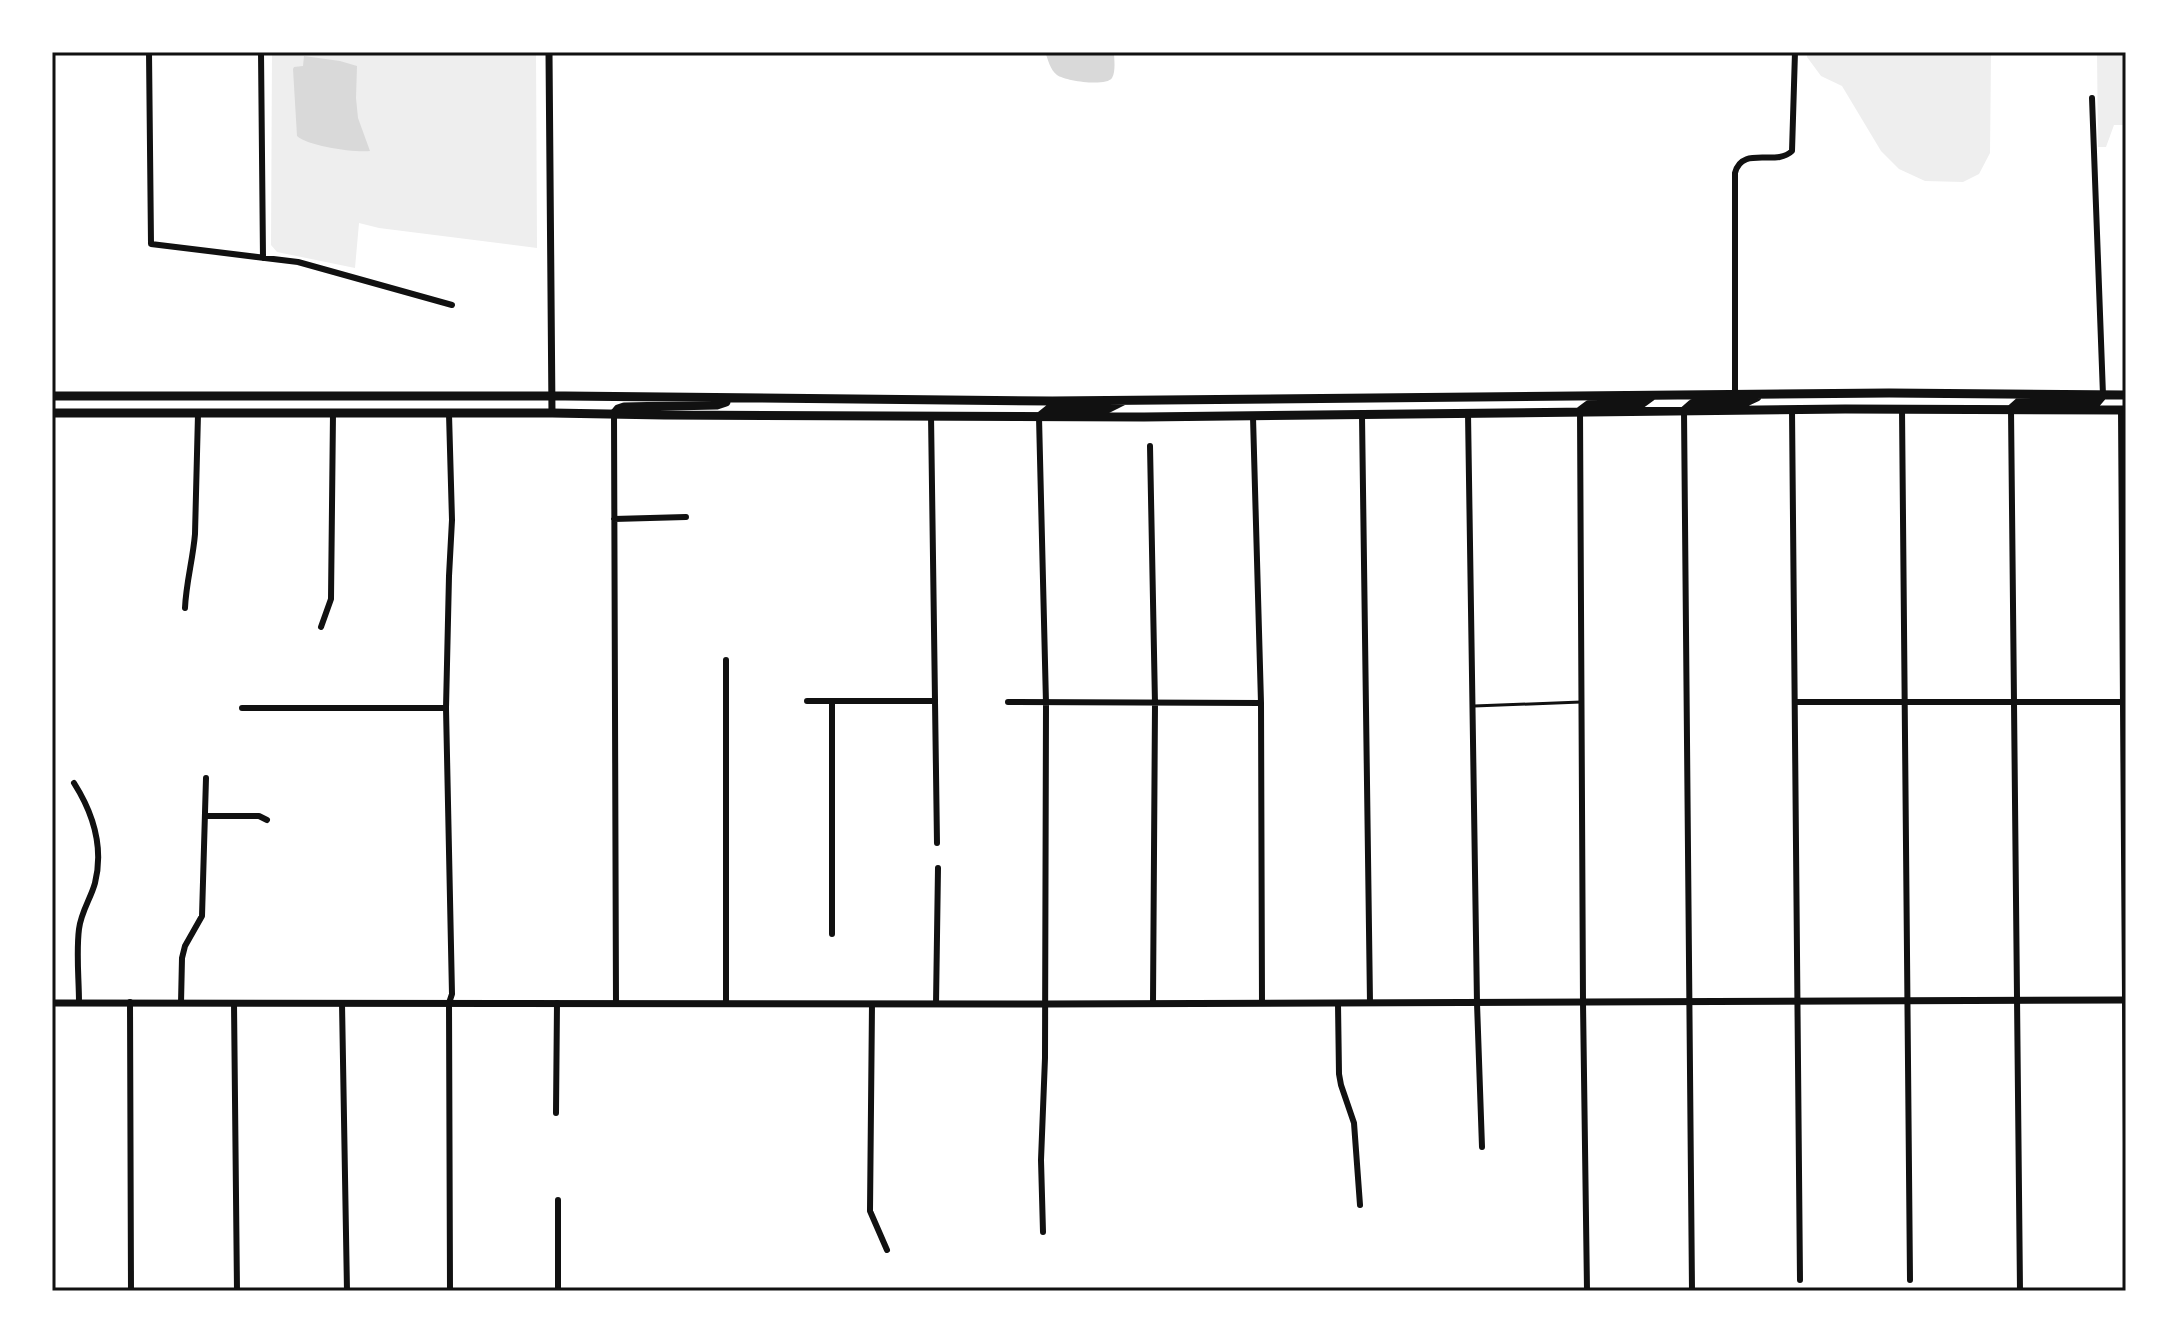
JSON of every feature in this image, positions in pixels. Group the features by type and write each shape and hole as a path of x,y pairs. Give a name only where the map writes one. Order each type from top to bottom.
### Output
{"main road":[{"path":"52,396 1123,400 1889,393 2126,395"},
{"path":"1684,411 1692,404 1744,403 1760,395"},
{"path":"2011,409 2020,401 2097,402 2103,395"},
{"path":"259,396 260,413"},
{"path":"1580,411 1588,405 1641,404 1652,396"},
{"path":"614,414 624,407 717,405 733,399"},
{"path":"1039,417 1049,409 1109,408 1123,400"},
{"path":"52,413 1253,417 1580,411 2124,410"}],"street":[{"path":"149,52 151,244 316,266 452,305"},
{"path":"261,52 263,258"},
{"path":"549,52 552,413"},
{"path":"1735,395 1735,173 1745,158 1782,158 1792,151 1795,52"},
{"path":"2092,98 2103,395"},
{"path":"1902,409 1910,1280"},
{"path":"2011,409 2020,1291"},
{"path":"1792,410 1800,1280"},
{"path":"2124,410 2126,1144"},
{"path":"1580,411 1587,1290"},
{"path":"1684,411 1692,1291"},
{"path":"321,627 331,599 333,413"},
{"path":"1468,413 1482,1147"},
{"path":"185,608 185,589 195,534 198,414"},
{"path":"449,414 452,520 446,708 452,994 449,1003 450,1291"},
{"path":"614,414 616,1003"},
{"path":"931,415 937,843"},
{"path":"1362,416 1370,1003"},
{"path":"1039,417 1046,703 1045,1058 1041,1160 1043,1232"},
{"path":"1253,417 1261,703 1262,1003"},
{"path":"1150,446 1155,704 1153,1003"},
{"path":"614,519 686,517"},
{"path":"726,660 726,1003"},
{"path":"807,701 935,701"},
{"path":"832,701 832,934"},
{"path":"1008,702 1261,703"},
{"path":"1795,702 2124,702"},
{"path":"242,708 446,708"},
{"path":"181,1003 182,958 185,946 202,916 206,778"},
{"path":"74,783 94,819 97,839 96,880 79,929 79,1003"},
{"path":"205,816 259,816 267,820"},
{"path":"936,1004 938,868"},
{"path":"52,1003 1338,1004 2125,1000"},
{"path":"130,1002 131,1291"},
{"path":"234,1003 237,1291"},
{"path":"342,1003 347,1291"},
{"path":"556,1113 557,1003"},
{"path":"872,1004 870,1211 887,1250"},
{"path":"1338,1004 1339,1074 1354,1123 1360,1205"},
{"path":"558,1200 558,1291"}],"lane":[{"path":"1474,706 1581,702"}],"shaded area":[{"path":"272,52 536,52 537,248 359,223 355,268 277,252 271,245"},
{"path":"1045,52 1114,52 1112,78 1094,83 1061,77 1053,70"},
{"path":"1807,52 1991,52 1990,153 1979,174 1963,182 1925,181 1899,169 1881,151 1842,86 1821,76 1807,57"},
{"path":"2097,52 2126,52 2126,125 2114,125 2106,147 2098,147"},
{"path":"304,56 357,66 358,118 370,151 332,148 297,136 293,69 303,66"}]}
